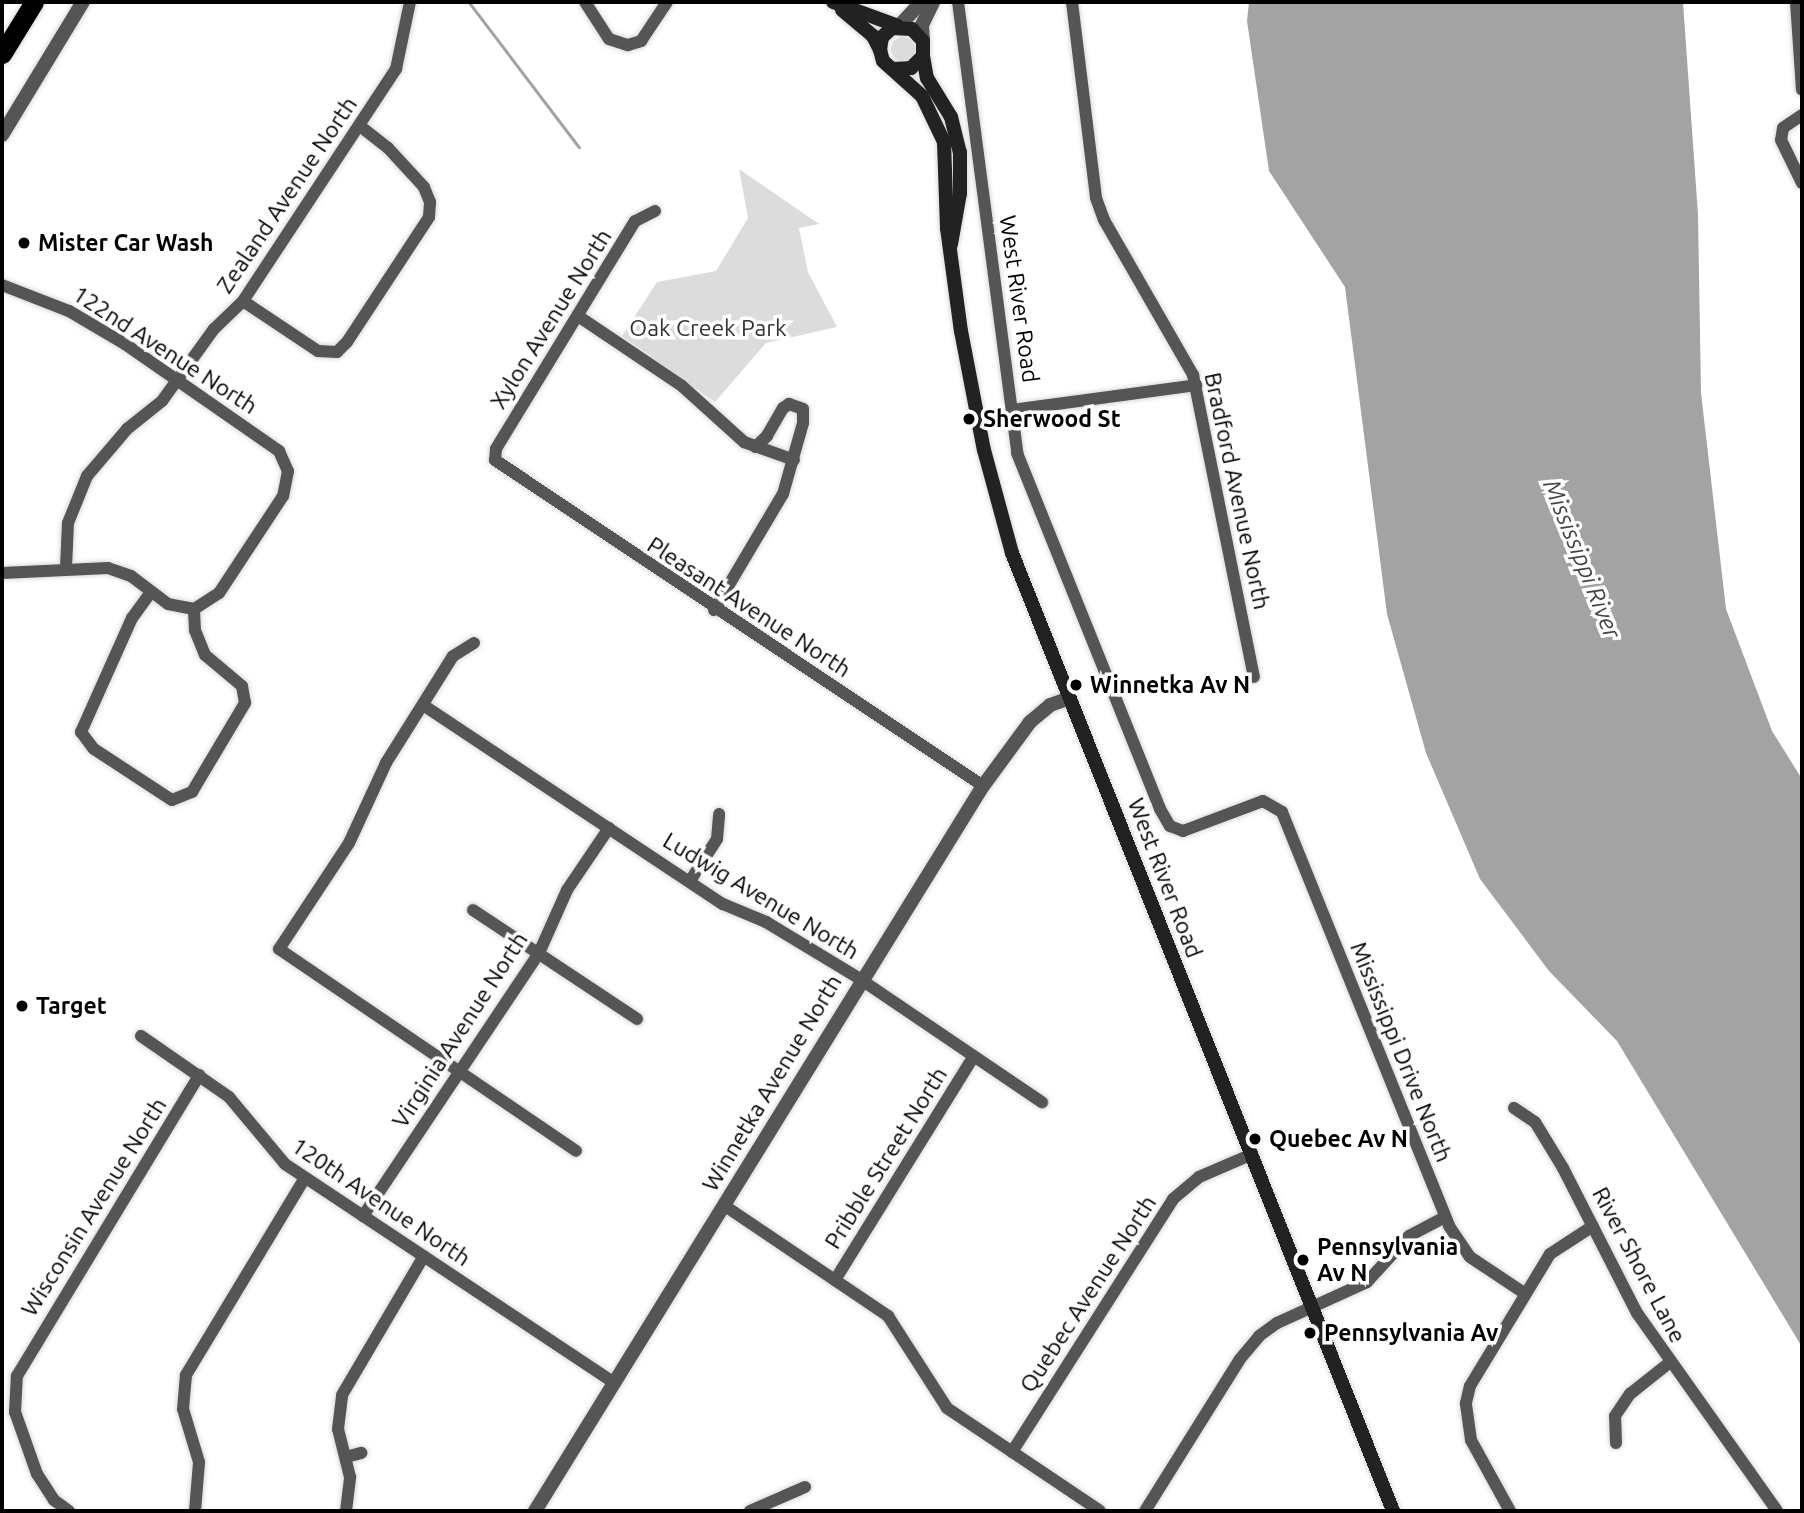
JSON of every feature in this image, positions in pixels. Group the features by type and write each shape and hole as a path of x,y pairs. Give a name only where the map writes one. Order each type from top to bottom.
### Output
{"highway":[{"path":"2,54 34,2"}],"main road":[{"path":"834,3 912,29 923,49 911,68 894,69 873,36 834,3"},
{"path":"880,50 882,37 899,26"},
{"name":"West River Road","path":"923,49 927,79 951,117 960,152 960,193 951,245"},
{"name":"West River Road","path":"894,69 922,96 939,126 946,156 951,245 961,331 992,483 1029,600 1393,1511"}],"street":[{"path":"2,135 83,2"},
{"name":"Zealand Avenue North","path":"66,568 68,523 87,476 178,380 214,329 243,301 396,69 410,2"},
{"path":"585,2 615,43 636,44 667,2"},
{"path":"899,26 921,2"},
{"name":"West River Road","path":"923,49 922,25 933,2"},
{"name":"West River Road","path":"958,2 1012,410 1013,436 1029,487 1170,826 1183,831 1271,802"},
{"name":"Bradford Avenue North","path":"1072,2 1096,198 1196,385 1254,677"},
{"path":"1796,2 1802,90"},
{"path":"1802,115 1783,133 1802,183"},
{"path":"243,301 325,354 337,352 352,333 429,217 430,202 424,187 388,148 360,126"},
{"name":"Xylon Avenue North","path":"495,460 496,449 635,221 655,211"},
{"name":"122nd Avenue North","path":"2,285 78,316 178,380 279,451 288,471 283,496 219,593 194,609"},
{"path":"578,316 682,386 755,447 794,460"},
{"path":"1012,410 1196,385"},
{"path":"714,610 783,494 805,414 797,405 783,408 771,430 755,447"},
{"name":"Pleasant Avenue North","path":"495,460 714,610 983,786"},
{"path":"2,573 108,568 131,576 168,604 194,609 195,630 205,655 242,687 246,703 192,792 172,800 94,749 81,732 132,618 151,592"},
{"path":"474,643 453,656 375,783 349,843 279,949 576,1151"},
{"name":"Winnetka Avenue North","path":"535,1511 725,1206 860,979 983,786 1030,722 1050,705 1070,698"},
{"name":"Ludwig Avenue North","path":"423,705 690,881 860,979 1042,1102"},
{"name":"Mississippi Drive North","path":"1271,802 1287,821 1445,1217 1470,1257 1524,1293"},
{"path":"690,881 717,839 719,814"},
{"name":"Virginia Avenue North","path":"363,1216 539,953 567,890 609,828"},
{"path":"473,910 637,1019"},
{"name":"120th Avenue North","path":"141,1036 235,1103 276,1157 614,1383"},
{"name":"Pribble Street North","path":"835,1280 973,1057"},
{"name":"Wisconsin Avenue North","path":"69,1511 54,1500 37,1474 15,1412 17,1376 199,1075"},
{"name":"River Shore Lane","path":"1514,1108 1535,1122 1593,1226 1637,1313 1669,1363 1777,1511"},
{"name":"Quebec Avenue North","path":"1012,1452 1173,1199 1199,1177 1250,1155"},
{"path":"195,1511 198,1462 183,1409 186,1375 305,1178"},
{"path":"725,1206 897,1324 947,1408 1100,1511"},
{"path":"1145,1511 1249,1347 1277,1323 1367,1282 1409,1236 1445,1217"},
{"path":"1510,1511 1471,1440 1466,1403 1480,1364 1524,1293 1561,1244 1593,1226"},
{"path":"346,1511 351,1493 346,1457 338,1429 342,1395 424,1256"},
{"path":"1616,1443 1615,1416 1630,1394 1669,1363"},
{"path":"346,1457 360,1453"},
{"path":"750,1511 806,1487"}],"green space":[{"path":"903,37 911,41 915,49 911,57 903,61 895,57 891,49 895,41"},
{"name":"Oak Creek Park","path":"739,169 819,224 799,228 808,272 837,327 766,343 715,402 622,336 657,282 716,271 748,218"}],"water":[{"name":"Mississippi River","path":"1249,2 1683,2 1698,215 1701,393 1726,609 1772,731 1802,779 1802,1347 1617,1041 1549,971 1480,879 1426,753 1387,614 1345,287 1269,171 1247,21"}],"waterway":[{"path":"469,2 579,147"}],"place":[{"name":"Mister Car Wash","path":"24,243"},
{"name":"Sherwood St","path":"969,419"},
{"name":"Winnetka Av N","path":"1076,685"},
{"name":"Target","path":"22,1006"},
{"name":"Quebec Av N","path":"1255,1139"},
{"name":"Pennsylvania Av N","path":"1303,1260"},
{"name":"Pennsylvania Av","path":"1310,1333"}]}
